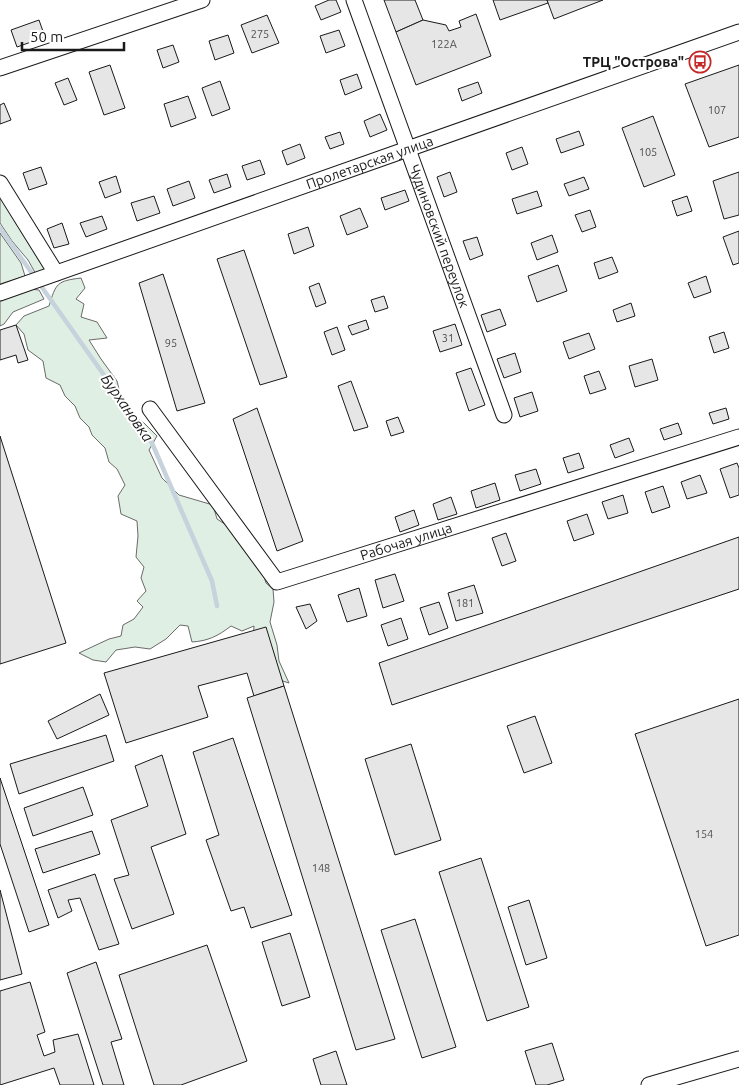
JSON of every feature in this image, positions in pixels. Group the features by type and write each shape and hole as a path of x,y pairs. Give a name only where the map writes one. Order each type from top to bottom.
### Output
{"street":[{"path":"0,68 202,0"},
{"name":"Чудиновский переулок","path":"354,0 504,415"},
{"name":"Пролетарская улица","path":"0,293 739,32"},
{"path":"0,183 43,278"},
{"name":"Рабочая улица","path":"150,409 277,582 739,437"},
{"path":"649,1085 739,1059"}],"green space":[{"path":"0,191 48,272 37,276 28,260 0,223"},
{"path":"0,233 21,263 25,276 0,284"},
{"path":"81,278 85,288 76,299 84,304 81,317 97,322 107,338 89,340 117,381 124,410 144,423 157,436 149,450 162,478 179,495 213,505 217,519 231,528 236,540 248,547 262,570 266,583 273,589 274,602 270,622 277,645 279,661 289,683 267,676 253,644 254,626 242,631 231,626 213,637 192,642 188,626 180,625 166,639 150,649 135,647 116,650 106,662 93,660 79,653 109,639 121,636 123,625 134,619 143,607 137,601 146,591 141,578 144,567 136,557 137,521 121,514 118,496 125,485 117,469 109,462 105,448 92,435 89,427 80,418 75,406 65,396 60,385 46,378 43,361 28,350 24,334 16,325 24,316 49,306 59,284 67,280"},
{"path":"29,289 39,290 44,299 13,312 4,324 0,326 0,299"}],"building":[{"path":"329,0 336,0 341,12 321,20 315,6"},
{"path":"384,0 415,0 423,20 396,32"},
{"path":"493,0 547,0 548,3 500,20"},
{"path":"547,0 603,0 554,19"},
{"path":"476,14 491,56 416,85 396,32 423,20 446,25 449,31 461,27 459,21"},
{"path":"267,15 279,43 252,53 241,25"},
{"path":"39,20 45,37 17,47 11,30"},
{"path":"339,30 345,46 326,53 320,36"},
{"path":"228,35 234,53 215,60 209,41"},
{"path":"173,45 179,62 163,68 157,50"},
{"path":"110,65 125,108 104,115 89,72"},
{"path":"739,65 739,137 709,147 685,84"},
{"path":"357,74 362,88 345,95 340,80"},
{"path":"68,78 77,100 64,105 55,83"},
{"path":"220,81 230,109 212,116 202,88"},
{"path":"478,82 482,93 462,101 458,89"},
{"path":"188,96 196,118 171,127 164,104"},
{"path":"4,103 11,120 0,124 0,105"},
{"path":"380,114 387,130 370,137 364,121"},
{"path":"653,116 675,175 644,187 622,128"},
{"path":"579,131 584,145 561,153 556,139"},
{"path":"340,132 344,144 330,149 325,137"},
{"path":"300,144 305,158 287,165 282,151"},
{"path":"522,147 528,164 512,170 506,153"},
{"path":"260,160 265,174 247,180 242,166"},
{"path":"41,167 47,184 29,190 23,173"},
{"path":"450,172 457,192 444,197 437,177"},
{"path":"739,172 739,215 724,219 713,181"},
{"path":"227,174 231,187 214,193 209,180"},
{"path":"116,176 121,192 105,198 99,182"},
{"path":"584,177 589,189 569,196 564,184"},
{"path":"189,181 195,198 173,206 167,189"},
{"path":"405,190 409,201 385,210 381,198"},
{"path":"537,191 542,206 517,214 512,199"},
{"path":"154,196 160,213 137,221 131,203"},
{"path":"687,196 692,211 677,216 672,201"},
{"path":"360,208 368,227 347,235 340,216"},
{"path":"590,210 596,227 582,232 575,215"},
{"path":"102,216 107,229 86,237 80,223"},
{"path":"62,223 69,244 54,248 47,229"},
{"path":"308,227 314,246 294,254 288,234"},
{"path":"739,231 739,263 733,265 723,237"},
{"path":"552,235 558,252 537,260 531,243"},
{"path":"477,237 483,255 470,260 463,241"},
{"path":"244,250 287,377 260,385 217,259"},
{"path":"612,257 618,272 599,279 594,263"},
{"path":"558,265 567,291 537,302 528,276"},
{"path":"163,274 205,403 177,411 139,283"},
{"path":"706,276 711,292 694,298 688,283"},
{"path":"319,283 326,303 316,307 309,287"},
{"path":"384,296 388,308 375,312 371,300"},
{"path":"631,303 635,316 617,322 613,310"},
{"path":"500,309 506,325 487,332 481,315"},
{"path":"366,320 369,329 352,335 348,326"},
{"path":"455,324 462,345 440,352 433,331"},
{"path":"16,325 28,360 18,363 16,355 0,360 0,330"},
{"path":"337,327 345,350 332,355 324,332"},
{"path":"724,332 729,348 714,353 709,337"},
{"path":"589,333 595,349 569,359 563,342"},
{"path":"515,353 521,372 504,378 497,359"},
{"path":"652,359 658,380 635,387 629,366"},
{"path":"471,368 485,405 469,411 456,373"},
{"path":"599,371 606,389 590,394 584,376"},
{"path":"351,381 368,427 354,431 338,386"},
{"path":"532,392 538,411 520,417 514,398"},
{"path":"257,408 303,541 277,551 233,419"},
{"path":"726,408 729,419 713,424 709,413"},
{"path":"398,417 404,432 391,436 386,421"},
{"path":"678,423 682,434 664,440 660,429"},
{"path":"0,436 66,643 0,664"},
{"path":"629,438 634,451 615,458 610,445"},
{"path":"579,453 584,468 568,473 563,458"},
{"path":"737,463 739,468 739,495 730,498 720,469"},
{"path":"536,469 541,484 520,491 515,475"},
{"path":"700,475 707,493 687,499 681,482"},
{"path":"495,483 500,500 476,508 471,491"},
{"path":"663,486 670,507 652,513 645,492"},
{"path":"623,495 628,513 608,519 602,502"},
{"path":"451,497 457,514 438,520 433,504"},
{"path":"414,510 419,525 400,532 395,517"},
{"path":"587,514 594,534 574,541 567,521"},
{"path":"506,533 516,561 502,566 492,538"},
{"path":"739,537 739,589 392,705 379,663"},
{"path":"395,574 404,601 383,608 375,580"},
{"path":"474,585 483,613 456,621 448,593"},
{"path":"359,588 367,616 347,622 338,595"},
{"path":"439,602 448,628 429,635 420,608"},
{"path":"310,604 317,621 306,629 296,607"},
{"path":"401,618 408,639 388,646 381,625"},
{"path":"266,627 284,686 254,696 247,673 198,686 208,717 126,743 104,673"},
{"path":"284,686 395,1039 356,1050 247,698"},
{"path":"100,694 109,715 57,739 48,721"},
{"path":"739,699 739,935 706,946 635,734"},
{"path":"535,716 552,763 524,773 507,726"},
{"path":"106,735 114,761 19,794 10,764"},
{"path":"233,738 292,915 251,928 244,907 231,911 206,840 219,835 193,752"},
{"path":"411,744 441,840 395,855 365,759"},
{"path":"162,755 186,834 151,847 174,914 132,929 114,879 129,875 111,820 148,806 135,766"},
{"path":"0,778 49,925 29,932 0,844"},
{"path":"83,787 93,815 33,836 24,808"},
{"path":"92,831 100,854 43,873 35,849"},
{"path":"481,858 529,1007 487,1021 439,872"},
{"path":"95,874 119,944 99,950 80,898 68,900 72,911 58,918 48,890"},
{"path":"0,890 22,974 0,980"},
{"path":"529,900 547,958 526,965 508,907"},
{"path":"415,919 456,1047 422,1058 381,930"},
{"path":"290,933 310,997 282,1006 262,942"},
{"path":"207,945 247,1061 181,1085 154,1085 119,975"},
{"path":"96,962 122,1039 111,1042 124,1085 103,1085 67,973"},
{"path":"30,982 45,1032 37,1035 44,1056 55,1052 53,1040 78,1034 94,1085 60,1085 54,1068 0,1085 0,991"},
{"path":"552,1043 564,1080 547,1085 536,1085 525,1051"},
{"path":"336,1051 347,1085 321,1085 313,1059"}],"waterway":[{"name":"Бурхановка","path":"0,228 152,443 212,581 217,606"}],"place":[{"name":"ТРЦ \"Острова\"","path":"700,62"}]}
